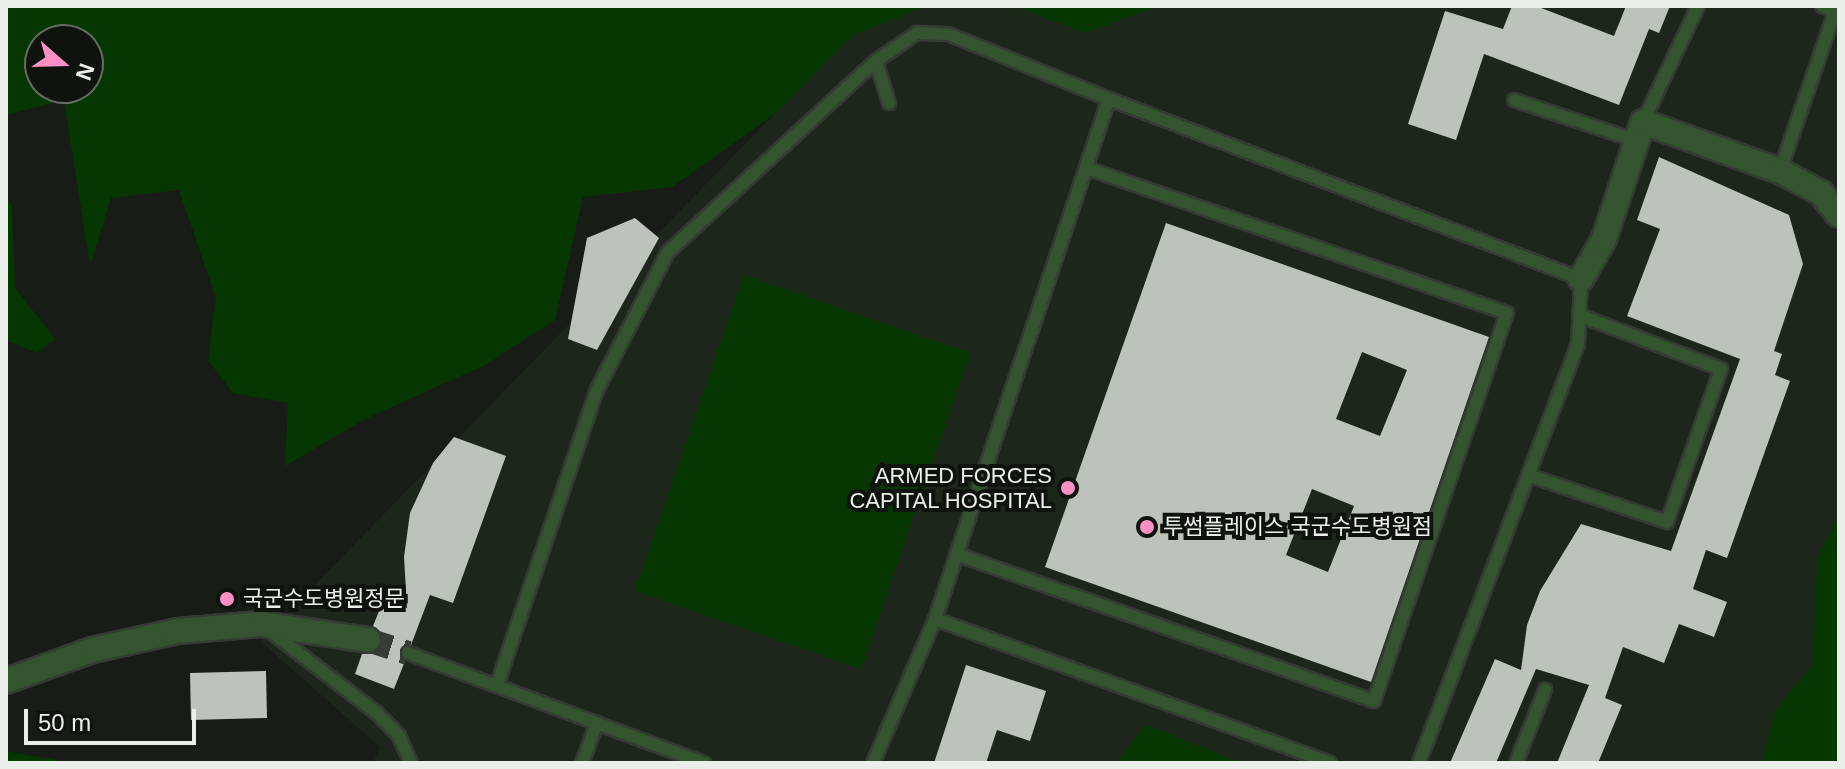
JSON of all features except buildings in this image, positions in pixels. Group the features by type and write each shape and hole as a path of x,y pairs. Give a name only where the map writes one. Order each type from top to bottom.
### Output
{"street":[{"path":"1581,279 1604,239 1640,131 1780,171 1821,193 1839,215"},
{"path":"6,681 92,650 178,631 261,624 368,640"}],"lane":[{"path":"1514,100 1640,131 1698,6"},
{"path":"1780,171 1835,11 1822,6"},
{"path":"497,685 597,390 668,252 876,61 917,33 948,34 1109,99 1581,279 1578,344 1419,763"},
{"path":"876,61 889,103"},
{"path":"873,763 935,619 1109,99"},
{"path":"956,554 1374,701 1507,313 1086,168"},
{"path":"1528,475 1667,522 1721,369 1579,315"},
{"path":"935,619 1330,763"},
{"path":"261,624 377,713 399,736 411,763"},
{"path":"408,653 704,763"},
{"path":"1516,763 1545,690"},
{"path":"582,763 597,723"}],"shaded area":[{"path":"870,6 1839,6 1839,763 373,763 380,747 260,641 797,91"}],"green space":[{"path":"6,6 926,6 853,35 775,114 672,187 583,197 555,320 485,365 363,420 285,466 288,403 233,393 208,360 216,298 179,190 111,198 90,266 65,104 104,104 104,24 24,24 24,104 49,104 6,115"},
{"path":"1014,6 1158,6 1085,33"},
{"path":"6,200 12,205 15,288 55,339 37,353 6,340"},
{"path":"744,275 970,353 861,669 635,591"},
{"path":"1839,516 1839,763 1762,763 1775,711 1813,665 1817,559"},
{"path":"1146,725 1242,763 1116,763"},
{"path":"6,751 16,753 73,763 6,763"}],"tunnel":[{"path":"368,640 408,653"}],"place":[{"name":"ARMED FORCES CAPITAL HOSPITAL","path":"1068,488"},
{"name":"투썸플레이스 국군수도병원점","path":"1147,527"},
{"name":"국군수도병원정문","path":"227,599"}]}
